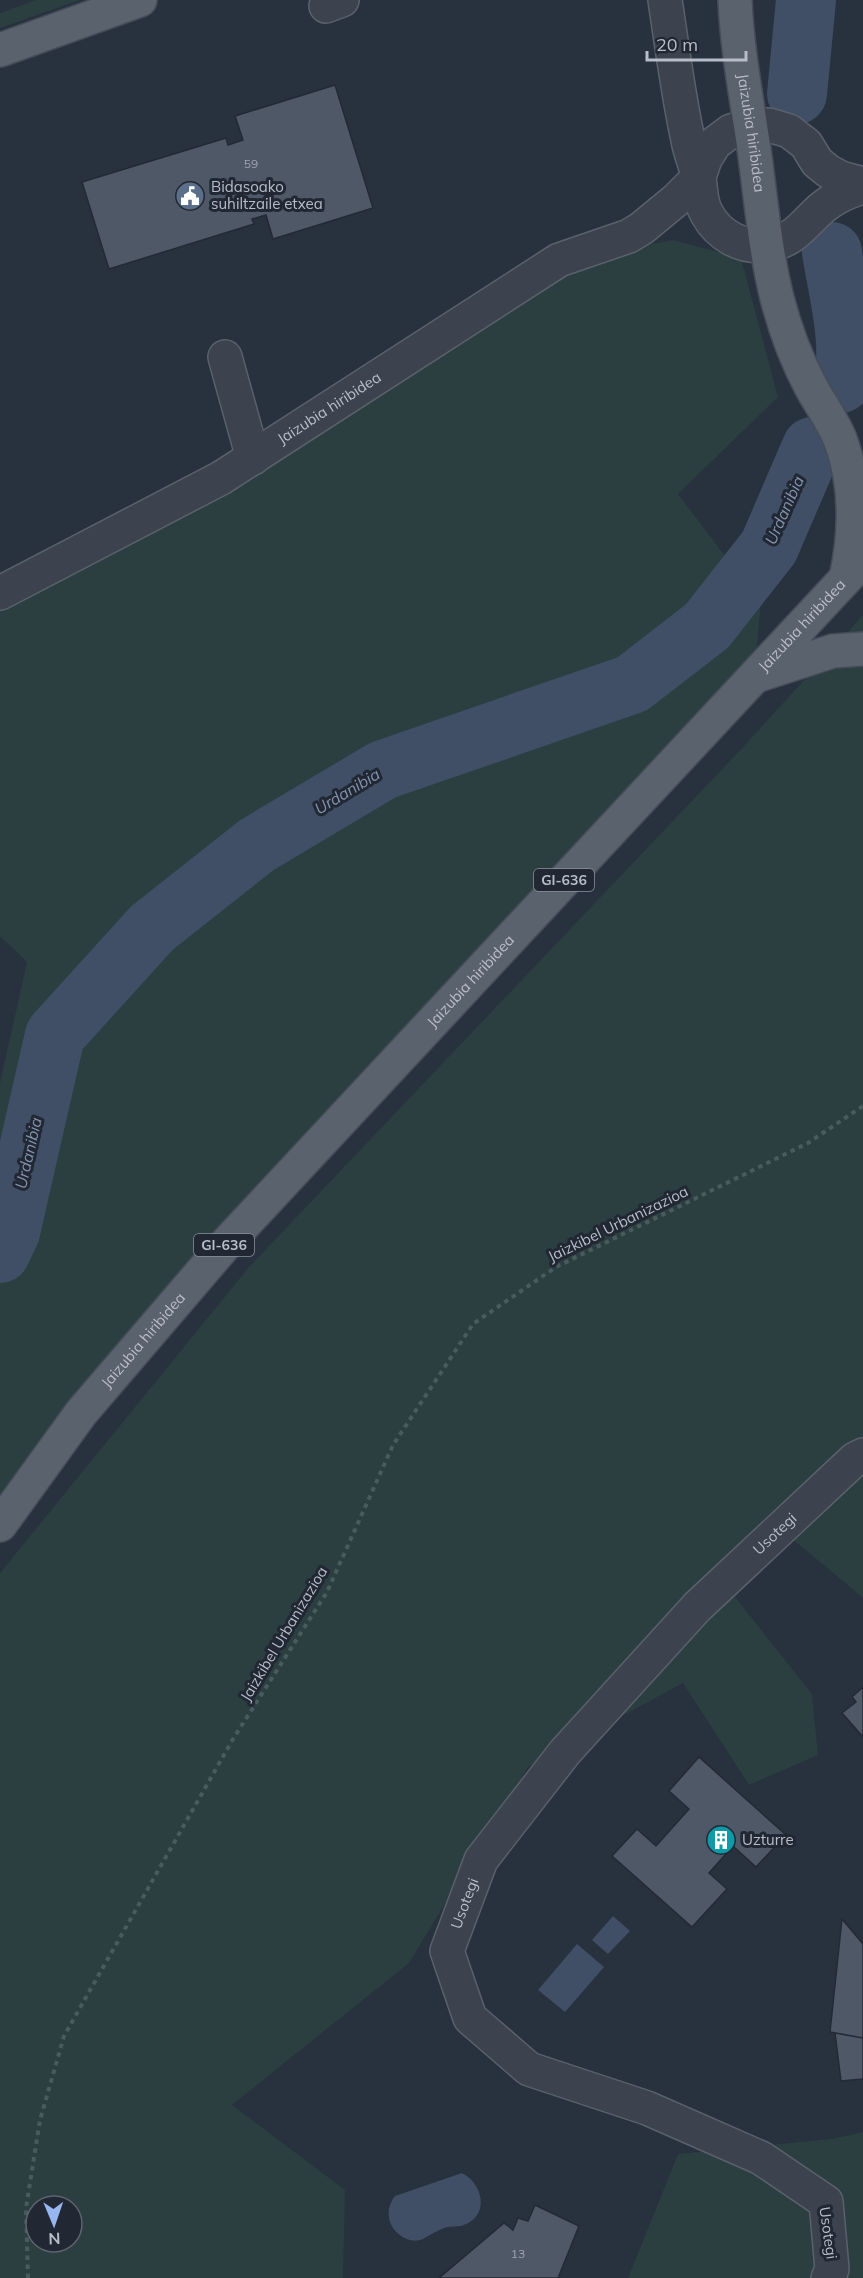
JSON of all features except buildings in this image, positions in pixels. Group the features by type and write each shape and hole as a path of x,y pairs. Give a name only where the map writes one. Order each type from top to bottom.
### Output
{"main road":[{"path":"0,50 140,0"},
{"name":"Jaizubia hiribidea","path":"0,1525 81,1413 224,1246 855,569 853,496 840,440 797,360 776,296 734,6"},
{"name":"Jaizubia hiribidea","path":"828,414 845,427 863,436"},
{"path":"754,677 833,651 863,649"}],"street":[{"path":"665,0 688,141 699,177 700,197 706,213 717,229"},
{"path":"699,177 705,159 715,143 731,131 751,125 770,124 789,131 806,144 817,162 821,182 819,200 812,217"},
{"path":"817,162 841,178 863,185"},
{"name":"Jaizubia hiribidea","path":"0,593 222,478 559,260 629,236 654,220 699,177"},
{"path":"654,220 686,219 702,222 747,245 767,246 785,241 839,197 863,185"},
{"path":"225,357 253,458"},
{"name":"Usotegi","path":"828,2278 832,2269 826,2202 761,2158 647,2108 529,2069 470,2018 447,1951 481,1860 564,1752 697,1606 855,1459 863,1455"}],"path":[{"name":"Jaizkibel Urbanizazioa","path":"28,2278 26,2208 40,2120 64,2036 233,1739 327,1592 393,1445 473,1324 556,1267 808,1143 863,1106"}],"shaded area":[{"path":"36,0 80,0 0,28 0,13"},
{"path":"673,240 741,258 778,397 678,494 761,603 754,677 81,1413 0,1536 0,1083 27,962 0,936 0,593 559,260"},
{"path":"863,615 863,1598 771,1521 732,1593 812,1694 818,1755 749,1785 683,1683 528,1767 409,1963 232,2105 345,2190 343,2278 0,2278 0,1573 249,1267 745,745"},
{"path":"863,2132 863,2278 628,2278 678,2154 831,2139"}],"water":[{"path":"613,1916 630,1931 608,1954 592,1940"},
{"path":"577,1944 604,1967 565,2012 538,1990"},
{"path":"462,2173 474,2184 480,2198 481,2206 474,2219 463,2225 444,2228 423,2239 413,2241 395,2231 390,2222 389,2211 395,2196"}],"waterway":[{"name":"Urdanibia","path":"797,94 806,0"},
{"name":"Urdanibia","path":"832,252 846,337 845,370 841,383"},
{"name":"Urdanibia","path":"0,1253 10,1232 55,1035 152,928 257,845 383,770 632,684 707,626 769,547 812,447"}],"place":[{"name":"Bidasoako suhiltzaile etxea","path":"190,196"},
{"name":"Uzturre","path":"721,1840"}]}
